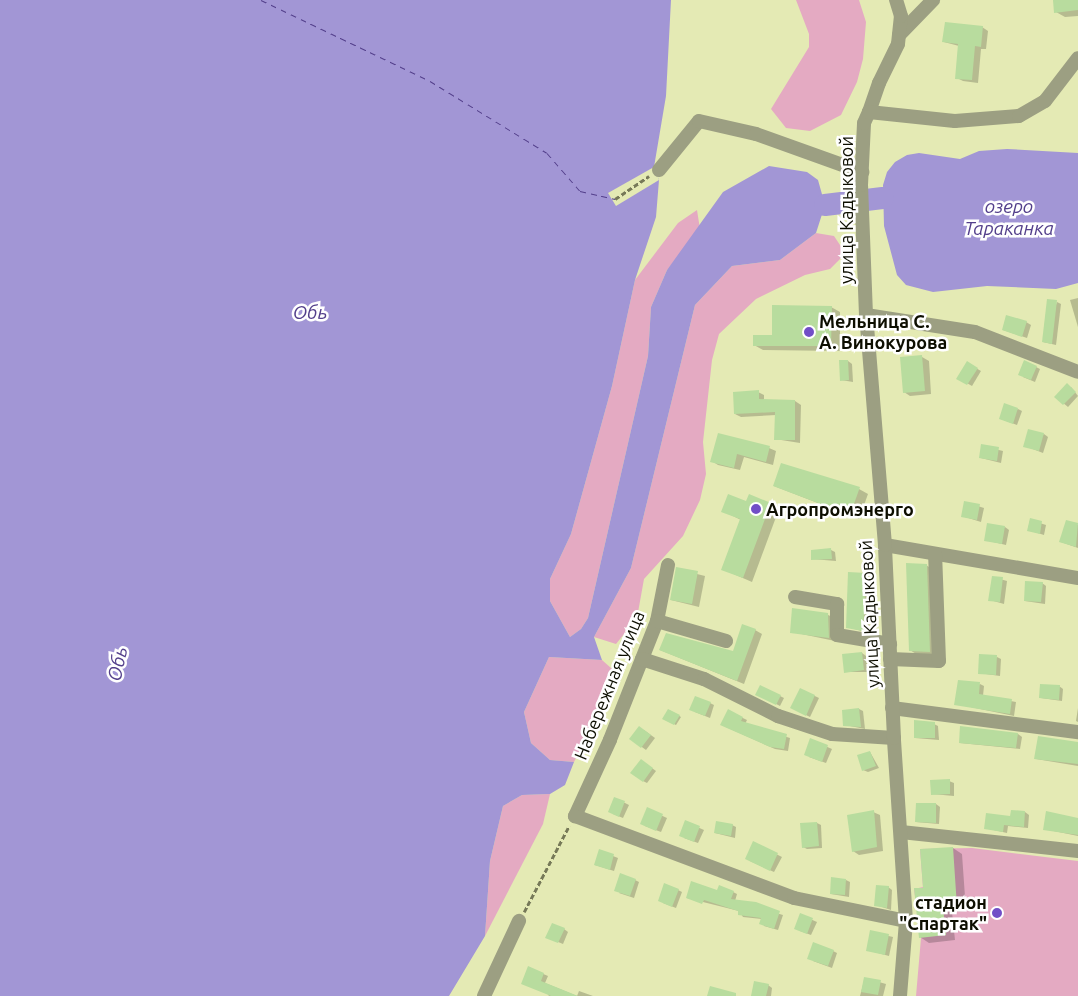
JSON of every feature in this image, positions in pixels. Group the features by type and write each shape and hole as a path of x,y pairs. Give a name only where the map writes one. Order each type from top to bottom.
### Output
{"street":[{"path":"896,0 901,16 899,35"},
{"path":"899,35 933,0"},
{"name":"улица Кадыковой","path":"899,35 864,123 862,178 866,315 885,546 892,708 906,921 900,996"},
{"path":"869,112 955,121 1019,116 1044,101 1078,58"},
{"path":"659,170 699,121 756,134 862,178"},
{"path":"866,315 975,332 1078,372"},
{"path":"885,546 1078,578"},
{"path":"890,659 939,661 935,554"},
{"name":"Набережная улица","path":"575,816 642,660 656,621 668,565"},
{"path":"795,598 837,604 837,635 890,644"},
{"path":"656,621 726,641"},
{"path":"642,660 704,679 778,716 832,734 894,738"},
{"path":"892,708 1078,732"},
{"path":"575,816 794,898 906,921"},
{"path":"901,832 1078,851"},
{"path":"484,996 519,921"}],"path":[{"path":"615,199 659,170"},
{"path":"519,921 553,850 575,816"}],"shaded area":[{"path":"796,0 859,0 866,22 863,59 857,82 841,115 810,131 786,128 771,109 809,47 809,34"},
{"path":"697,210 700,229 667,270 651,307 648,356 588,618 581,629 570,637 550,601 550,579 571,534 612,386 635,280 678,223"},
{"path":"816,233 834,236 842,248 841,258 830,269 805,275 756,299 719,334 712,360 703,442 706,474 700,500 683,536 644,579 637,618 616,644 594,637 631,568 695,305 732,266 780,260"},
{"path":"549,657 602,660 620,676 615,692 599,712 574,762 550,760 531,743 524,712"},
{"path":"550,794 543,824 485,936 490,861 503,806 522,795"},
{"name":"стадион \"Спартак\"","path":"972,848 1078,861 1078,996 916,996 921,938 914,889 923,887 920,849"}],"water":[{"name":"Обь","path":"0,0 671,0 666,96 654,167 659,180 656,217 635,280 612,386 571,534 550,579 550,601 570,637 581,629 588,618 648,356 651,307 667,270 723,192 769,166 807,172 818,180 825,205 816,233 780,260 732,266 695,305 631,568 594,637 602,660 549,657 524,712 531,743 550,760 574,762 565,785 550,794 522,795 503,806 490,861 485,936 449,996 0,996"},
{"name":"озеро Тараканка","path":"1007,149 1078,153 1078,283 1056,289 987,286 933,292 906,285 897,275 884,226 883,185 887,172 895,162 907,155 919,153 960,159 979,151"}],"pier":[{"path":"654,167 659,180 616,206 608,193"}],"building":[{"path":"1053,0 1078,0 1078,10 1054,13"},
{"path":"945,22 983,26 981,47 975,46 972,80 955,79 958,44 942,42"},
{"path":"1047,299 1057,300 1052,344 1042,342"},
{"path":"772,305 832,306 831,346 753,346 753,335 772,335"},
{"path":"1006,315 1027,321 1022,337 1002,330"},
{"path":"922,355 925,391 903,393 900,357"},
{"path":"839,360 848,360 849,380 840,381"},
{"path":"1024,360 1037,366 1031,380 1018,375"},
{"path":"967,361 978,368 967,385 956,379"},
{"path":"1067,383 1076,392 1063,405 1054,397"},
{"path":"759,390 759,399 795,400 795,440 774,440 775,412 734,414 733,392"},
{"path":"1004,403 1018,408 1013,424 999,419"},
{"path":"1028,429 1044,433 1039,451 1023,447"},
{"path":"718,433 770,446 766,462 737,454 734,468 710,462"},
{"path":"981,444 999,447 997,461 979,458"},
{"path":"781,463 860,487 850,515 773,486"},
{"path":"728,494 746,501 749,494 771,503 743,578 721,570 740,519 721,512"},
{"path":"964,501 980,504 977,520 961,517"},
{"path":"1030,518 1042,521 1040,534 1027,531"},
{"path":"1066,520 1078,523 1076,547 1059,542"},
{"path":"987,523 1005,526 1002,544 984,541"},
{"path":"831,548 832,559 811,560 811,550"},
{"path":"906,563 927,564 930,652 909,651"},
{"path":"676,567 698,571 692,604 670,600"},
{"path":"848,572 866,573 863,631 846,628"},
{"path":"992,576 1003,577 1000,602 988,601"},
{"path":"1025,581 1043,582 1041,602 1024,601"},
{"path":"792,608 828,613 829,638 790,633"},
{"path":"742,624 756,629 737,681 659,650 666,633 733,651"},
{"path":"862,652 864,670 844,673 842,654"},
{"path":"979,654 997,655 996,675 978,674"},
{"path":"958,680 980,682 979,694 1012,699 1010,714 954,705"},
{"path":"1040,684 1060,685 1059,700 1039,698"},
{"path":"760,685 781,695 776,705 755,695"},
{"path":"800,688 815,695 806,716 790,708"},
{"path":"695,696 711,702 705,716 689,710"},
{"path":"859,708 861,727 843,726 842,710"},
{"path":"668,709 680,715 674,725 662,719"},
{"path":"728,709 743,717 741,721 787,734 784,749 770,747 720,725"},
{"path":"914,720 935,722 935,738 914,738"},
{"path":"639,726 651,735 641,748 629,739"},
{"path":"960,726 1018,733 1016,748 959,743"},
{"path":"1038,736 1078,742 1078,764 1034,759"},
{"path":"810,738 828,745 822,762 804,755"},
{"path":"870,751 876,766 862,771 857,755"},
{"path":"641,759 653,768 643,782 630,773"},
{"path":"950,779 950,794 931,795 930,780"},
{"path":"614,797 625,801 619,817 608,812"},
{"path":"916,803 936,803 936,823 915,822"},
{"path":"647,807 663,814 656,831 640,824"},
{"path":"874,810 877,847 852,852 847,815"},
{"path":"1011,810 1025,811 1024,827 1004,825 1003,832 984,829 986,813 1010,816"},
{"path":"1046,811 1078,818 1078,835 1043,830"},
{"path":"685,820 700,826 694,842 679,836"},
{"path":"716,821 733,824 731,836 714,833"},
{"path":"817,822 819,846 802,848 800,823"},
{"path":"753,841 778,853 770,871 745,859"},
{"path":"953,847 957,907 943,908 946,935 919,938 914,888 923,888 920,849"},
{"path":"599,849 614,854 610,870 594,865"},
{"path":"620,873 636,879 630,896 614,891"},
{"path":"831,877 846,879 845,895 830,894"},
{"path":"691,881 717,890 719,885 734,891 731,899 756,902 780,911 774,929 759,924 761,918 738,915 738,911 704,900 702,904 686,898"},
{"path":"664,883 679,889 672,907 658,901"},
{"path":"876,885 889,886 887,908 874,906"},
{"path":"800,913 813,918 807,934 794,929"},
{"path":"552,923 565,928 558,943 545,938"},
{"path":"870,930 889,934 885,955 866,951"},
{"path":"813,942 834,950 828,966 807,959"},
{"path":"528,966 544,973 541,981 578,996 551,996 521,984"},
{"path":"864,977 881,980 878,995 861,992"},
{"path":"754,981 769,984 766,996 751,996"},
{"path":"710,986 736,993 736,996 707,996"}],"waterway":[{"path":"825,205 883,198"}],"ferry route":[{"path":"261,0 430,81 547,153 580,191 615,199"}],"place":[{"name":"Мельница С. А. Винокурова","path":"809,332"},
{"name":"Агропромэнерго","path":"756,509"},
{"name":"стадион \"Спартак\"","path":"997,913"}]}
